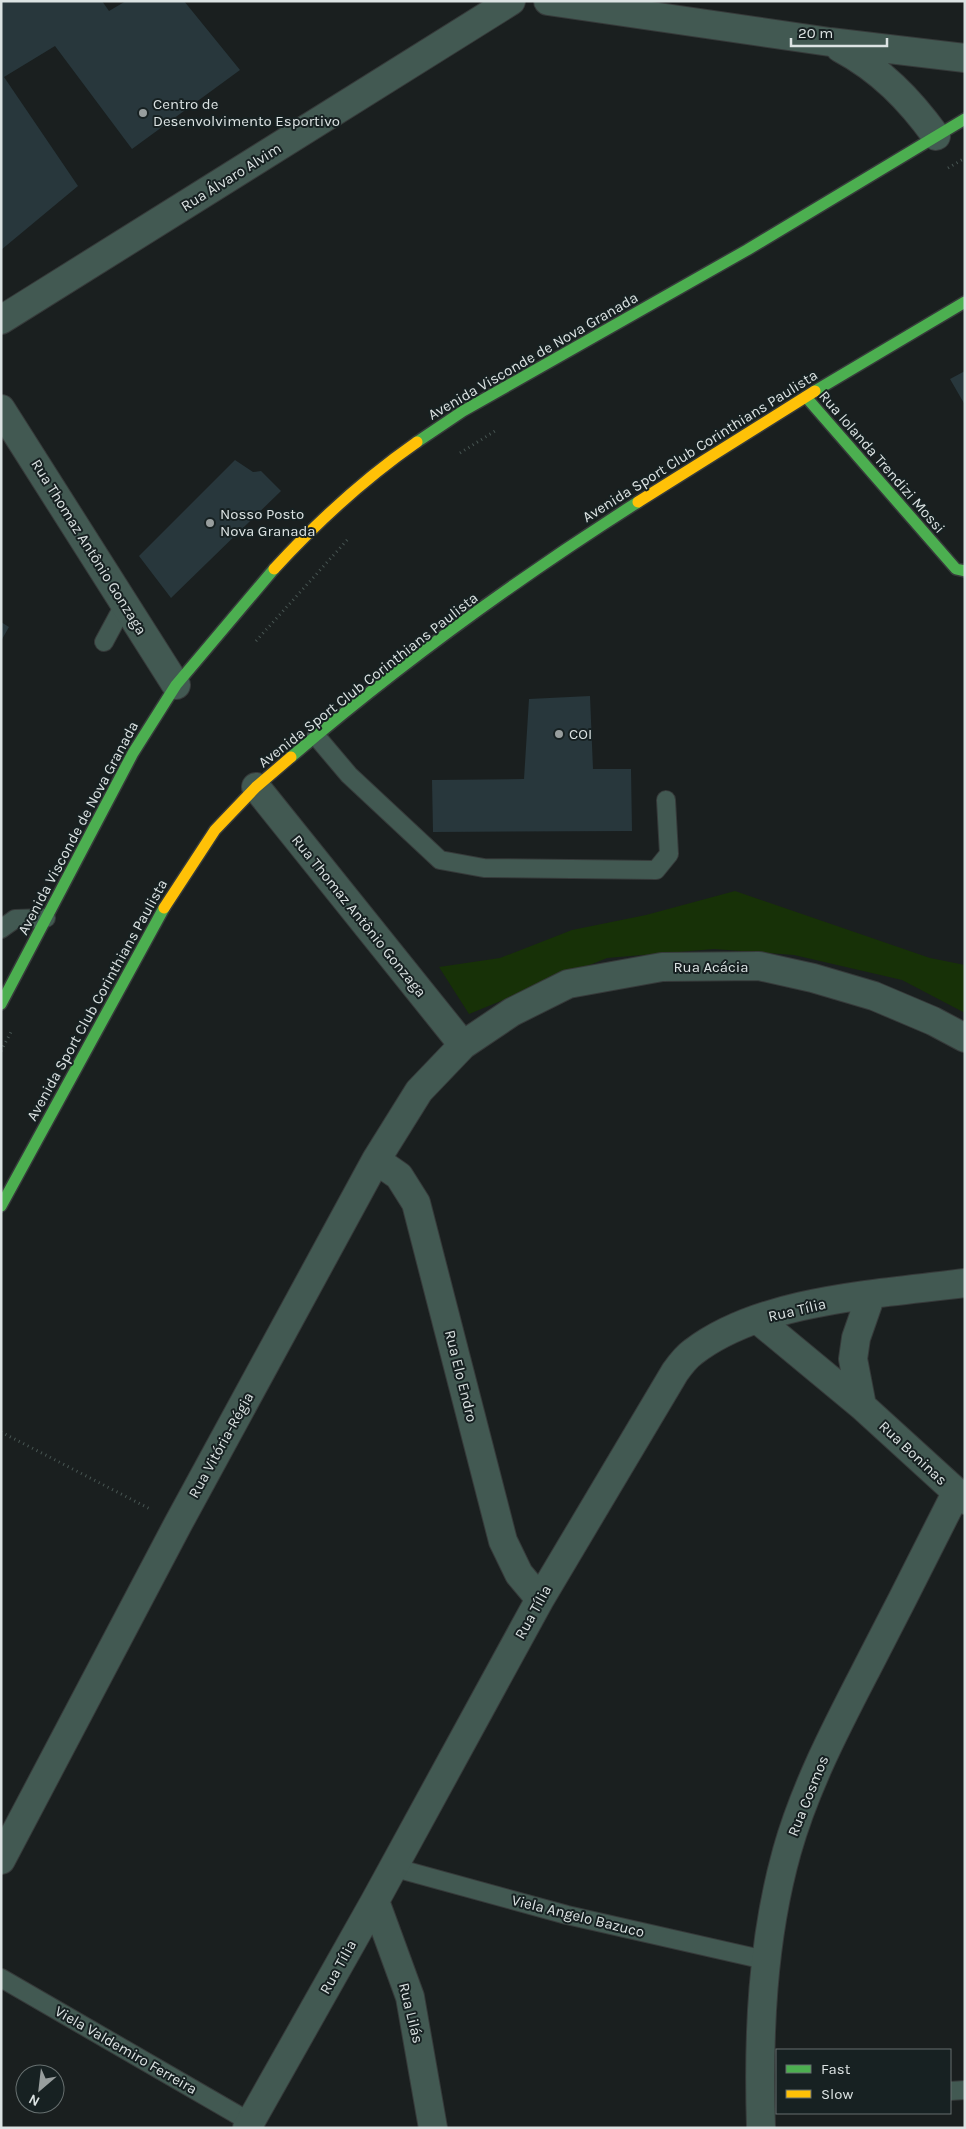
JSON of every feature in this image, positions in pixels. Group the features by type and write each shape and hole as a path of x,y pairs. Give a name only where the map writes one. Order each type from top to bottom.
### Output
{"main road":[{"name":"Avenida Visconde de Nova Granada","path":"1,1004 133,753 176,685 256,588 310,530 350,493 392,460 463,412 747,250 965,119"},
{"name":"Avenida Sport Club Corinthians Paulista","path":"1,1206 155,921 215,830 256,787 316,736 438,640 583,537 806,397 965,302"},
{"name":"Rua Iolanda Trendizi Mossi","path":"806,397 962,572"}],"street":[{"name":"Rua Álvaro Alvim","path":"1,320 511,1"},
{"path":"548,1 830,42 965,58"},
{"path":"830,42 863,60 891,82 916,108 936,136"},
{"name":"Rua Thomaz Antônio Gonzaga","path":"1,409 176,685"},
{"name":"Rua Thomaz Antônio Gonzaga","path":"256,787 463,1046"},
{"name":"Rua Acácia","path":"463,1046 512,1012 568,984 662,967 759,966 813,978 874,996 933,1021 965,1038"},
{"name":"Rua Vitória-Régia","path":"1,1860 178,1524 376,1160 418,1091 463,1046"},
{"name":"Rua Elo Endro","path":"376,1160 399,1176 416,1203 503,1540 519,1574 540,1599"},
{"name":"Rua Tília","path":"249,2125 375,1901 540,1599 675,1372 691,1353 716,1336 757,1319 802,1307 871,1295 965,1283"},
{"path":"862,1406 853,1359 856,1338 871,1295"},
{"name":"Rua Boninas","path":"757,1319 862,1406 961,1497"},
{"name":"Rua Cosmos","path":"761,2128 768,2097 765,1960 787,1850 805,1800 840,1721 961,1497"},
{"name":"Rua Lilás","path":"375,1901 410,1997 433,2128"}],"lane":[{"path":"104,642 125,603"},
{"path":"316,736 349,775 440,860 484,868 656,870 669,854 666,800"},
{"path":"1,929 15,918 46,918"},
{"name":"Viela Angelo Bazuco","path":"392,1867 567,1915 765,1960"},
{"name":"Viela Valdemiro Ferreira","path":"1,1978 249,2125"},
{"path":"951,2091 965,2090"}],"path":[{"path":"939,173 965,158"},
{"path":"453,457 502,426"},
{"path":"253,644 355,532"},
{"path":"1,1052 14,1026"},
{"path":"1,1432 178,1524"}],"green space":[{"path":"735,891 930,958 965,965 965,1013 902,980 794,955 714,949 607,958 469,1014 439,967 500,958 572,930 646,915"}],"building":[{"name":"Centro de Desenvolvimento Esportivo","path":"1,1 102,1 109,11 126,1 184,1 240,70 132,149 55,46 4,77 78,186 1,250"},
{"path":"965,371 965,405 950,379"},
{"name":"Nosso Posto Nova Granada","path":"235,460 253,472 261,471 281,491 171,598 139,556"},
{"path":"1,622 9,627 1,641"},
{"name":"COI","path":"590,696 593,769 631,769 632,831 433,832 432,780 524,779 529,699"}],"traffic: fast":[{"path":"417,442 463,411 747,250 965,119"},
{"path":"815,391 965,302"},
{"path":"806,397 956,569 965,571"},
{"path":"291,757 332,722 460,624 548,561 638,502"},
{"path":"1,1004 133,753 176,685 274,569"},
{"path":"1,1206 164,908"}],"traffic: slow":[{"path":"638,502 815,391"},
{"path":"274,569 342,501 417,442"},
{"path":"164,908 215,830 256,787 291,757"}],"place":[{"name":"Centro de Desenvolvimento Esportivo","path":"143,113"},
{"name":"Nosso Posto Nova Granada","path":"210,523"},
{"name":"COI","path":"559,734"}]}
